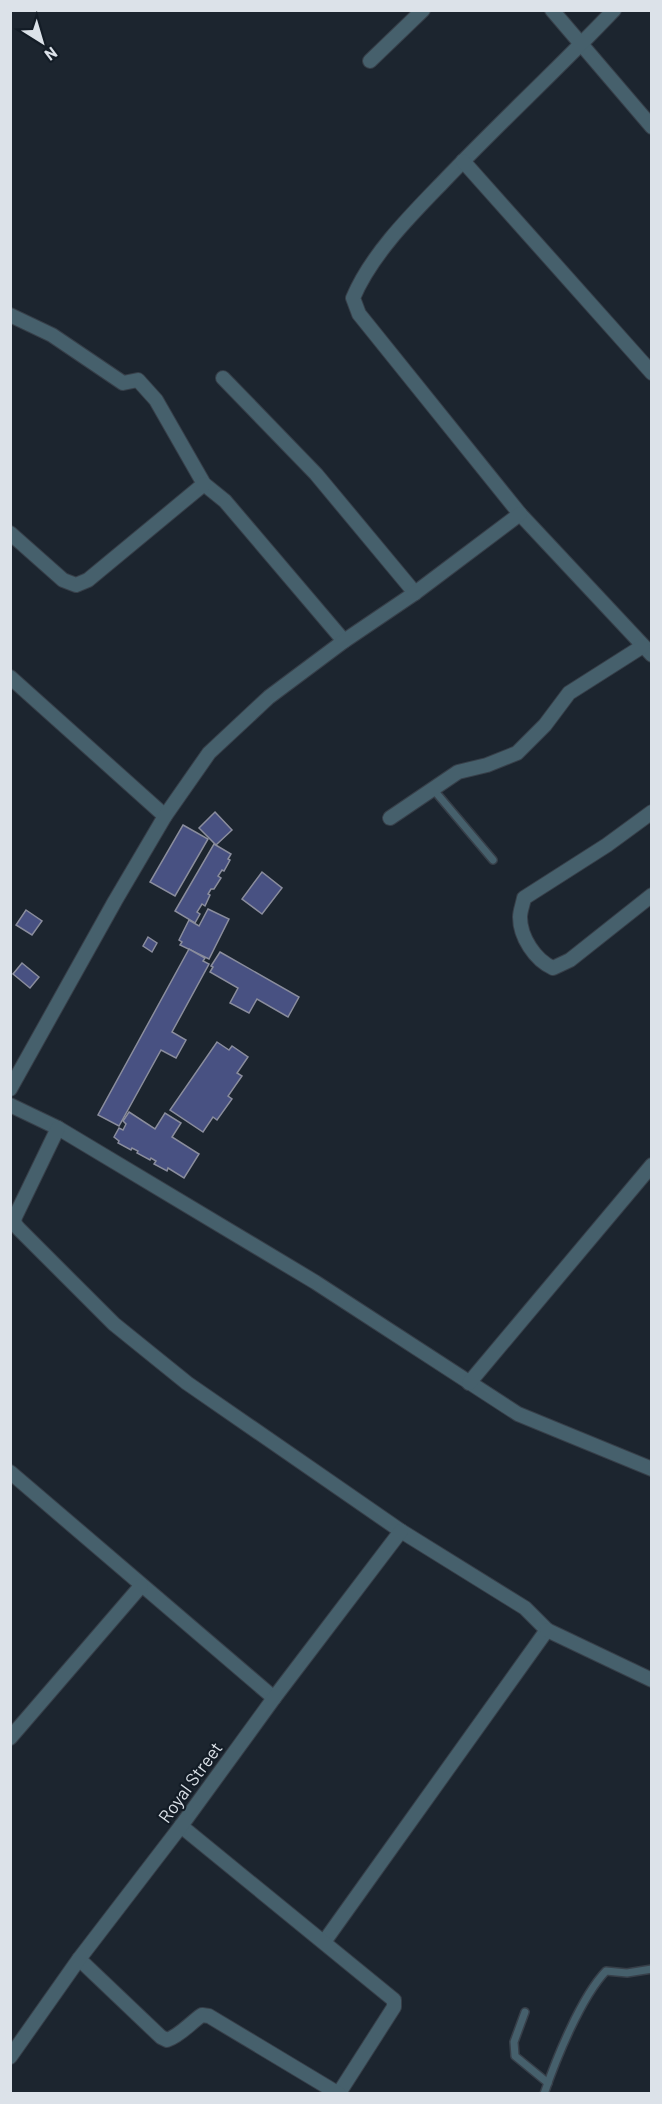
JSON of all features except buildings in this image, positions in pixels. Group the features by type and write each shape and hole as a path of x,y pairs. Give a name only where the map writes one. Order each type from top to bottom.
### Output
{"street":[{"path":"370,61 423,10"},
{"path":"552,10 651,127"},
{"path":"390,818 458,772 487,765 517,753 545,725 569,693 647,651 520,514 358,314 353,298 361,278 406,222 463,161 614,10"},
{"path":"463,161 651,373"},
{"path":"10,315 52,335 123,383 138,380 156,400 204,484 225,501 344,641"},
{"path":"222,378 316,474 416,593"},
{"path":"10,533 63,580 76,585 88,580 204,484"},
{"path":"10,1089 165,816 209,753 269,697 344,641 416,593 520,514"},
{"path":"10,677 165,816"},
{"path":"651,812 588,857 524,898 520,918 528,945 543,963 553,968 570,960 651,895"},
{"path":"10,1105 58,1128 315,1282 518,1414 651,1469"},
{"path":"58,1128 14,1223 114,1324 187,1383 400,1530 525,1608 547,1630 651,1680"},
{"path":"470,1383 651,1166"},
{"path":"10,1472 274,1698"},
{"name":"Royal Street","path":"10,2056 79,1959 181,1826 400,1530"},
{"path":"10,1738 141,1586"},
{"path":"324,1942 547,1630"},
{"path":"79,1959 161,2037 167,2040 174,2038 202,2015 209,2016 339,2093 394,2007 394,2000 181,1826"}],"lane":[{"path":"433,789 493,860"},
{"path":"544,2094 582,2006 596,1982 606,1971 627,1973 651,1970"},
{"path":"525,2012 514,2043 515,2056 548,2083"}]}
